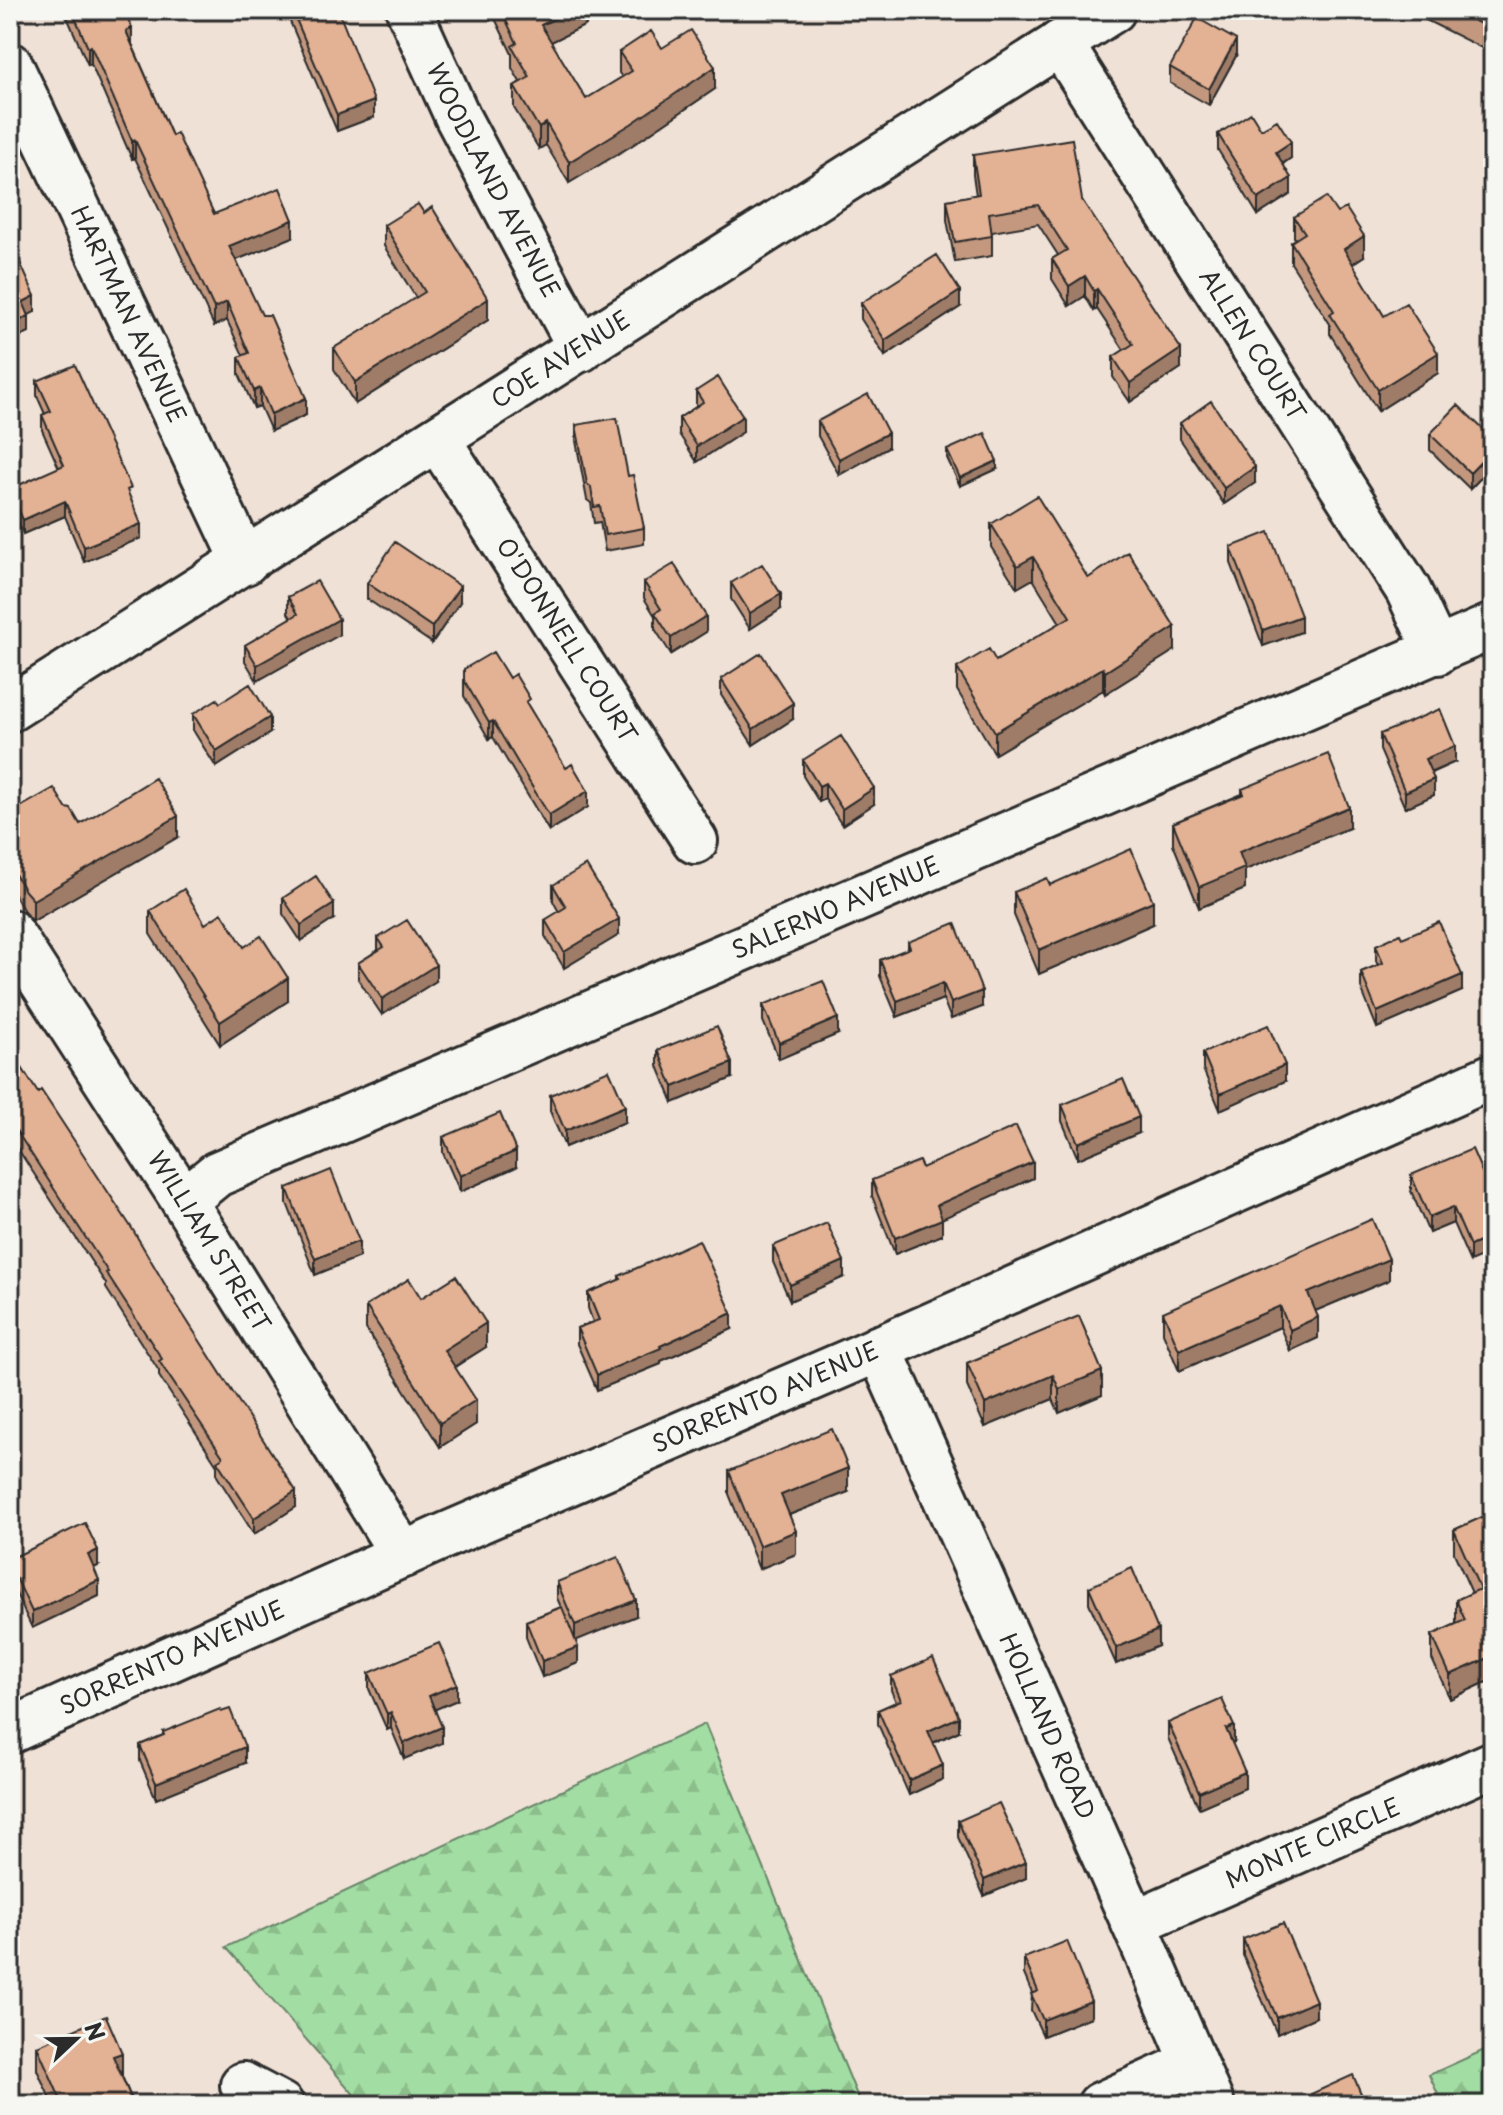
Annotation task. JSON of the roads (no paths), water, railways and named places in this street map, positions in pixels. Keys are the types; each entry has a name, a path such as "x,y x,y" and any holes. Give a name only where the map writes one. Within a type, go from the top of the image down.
{"street":[{"name":"WOODLAND AVENUE","path":"409,10 458,118 581,349"},
{"name":"COE AVENUE","path":"10,709 1113,10"},
{"name":"ALLEN COURT","path":"1060,43 1408,590 1437,652"},
{"name":"HARTMAN AVENUE","path":"10,65 245,562"},
{"name":"O'DONNELL COURT","path":"438,440 695,841"},
{"name":"SALERNO AVENUE","path":"184,1201 217,1174 1493,626"},
{"name":"WILLIAM STREET","path":"10,932 184,1201 403,1555"},
{"name":"SORRENTO AVENUE","path":"24,1725 1493,1076"},
{"name":"HOLLAND ROAD","path":"879,1348 1212,2105"},
{"name":"MONTE CIRCLE","path":"1134,1923 1493,1764"},
{"path":"1100,2105 1193,2063"},
{"path":"243,2085 281,2105"}]}
